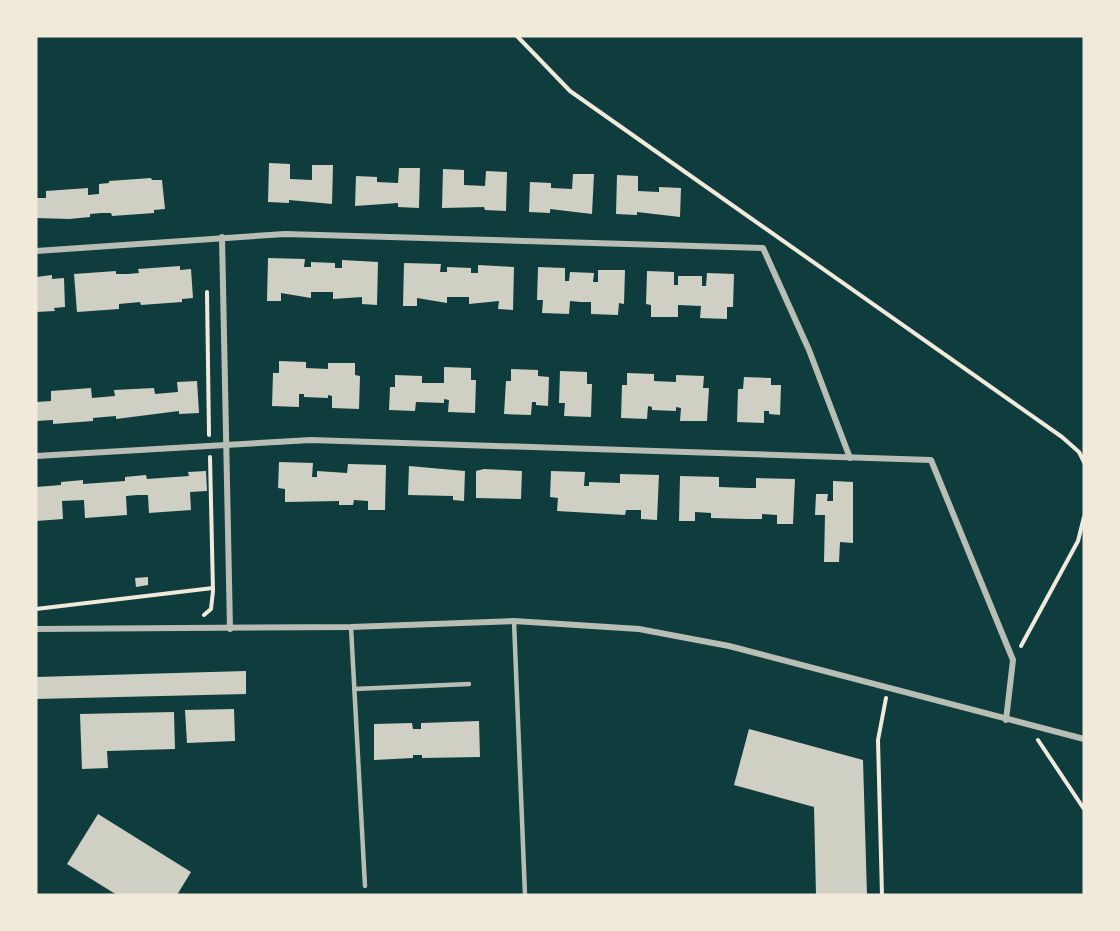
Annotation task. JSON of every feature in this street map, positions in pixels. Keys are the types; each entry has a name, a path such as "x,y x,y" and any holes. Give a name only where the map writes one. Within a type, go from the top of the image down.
{"street":[{"path":"36,252 285,234 763,248 809,350 850,458"},
{"path":"222,237 230,629"},
{"path":"36,456 311,440 931,460 1013,660 1006,720"},
{"path":"36,630 351,627 514,621 639,629 729,646 1084,739"}],"lane":[{"path":"514,621 525,895"},
{"path":"351,627 365,886"},
{"path":"354,689 469,684"}],"path":[{"path":"517,36 570,91 1062,437 1079,452 1084,462"},
{"path":"1013,660 1078,540 1084,518"},
{"path":"36,609 213,588"},
{"path":"882,895 878,740 889,689"},
{"path":"1027,724 1084,809"}],"building":[{"path":"269,163 290,164 290,179 312,180 312,165 333,165 332,204 289,200 289,203 268,202"},
{"path":"399,168 420,168 419,208 398,207 398,203 355,206 356,176 377,177 377,182 398,183"},
{"path":"443,169 464,170 464,185 485,186 486,171 507,172 506,211 485,210 484,207 442,208"},
{"path":"573,174 594,174 592,214 550,209 550,213 529,212 530,182 551,183 551,188 572,189"},
{"path":"617,175 638,176 638,191 659,192 659,187 681,188 680,217 637,212 637,215 616,214"},
{"path":"151,178 162,180 165,209 154,210 154,213 112,216 111,213 101,213 90,214 90,217 69,219 36,218 36,198 46,198 46,191 88,188 88,195 99,194 99,184 109,183 109,181"},
{"path":"268,258 305,259 304,267 311,267 311,262 335,263 335,268 342,268 342,260 378,262 377,305 362,304 362,297 333,299 333,292 311,292 311,298 281,293 281,301 267,301"},
{"path":"404,263 441,264 440,272 447,272 447,267 471,268 471,273 478,273 478,265 514,267 513,310 498,309 499,301 469,304 469,297 447,297 447,303 417,298 417,306 403,306"},
{"path":"180,266 180,270 191,269 193,298 182,299 182,302 119,304 119,309 77,312 74,274 116,271 116,274 128,274 139,273 138,269"},
{"path":"538,267 565,268 565,281 569,281 570,272 594,273 593,282 598,282 598,270 625,270 624,304 619,303 618,315 591,314 591,302 570,301 569,314 542,313 543,300 537,300"},
{"path":"647,271 674,272 674,285 678,285 678,276 702,276 702,286 706,286 707,273 734,274 733,307 727,307 727,319 700,318 701,306 678,305 678,317 651,317 651,305 646,304"},
{"path":"52,275 52,279 64,278 65,307 54,308 55,311 36,312 36,277"},
{"path":"279,361 306,362 306,368 328,369 328,363 355,363 355,375 360,376 359,409 332,408 332,396 328,395 328,398 304,397 304,394 299,394 299,407 272,406 273,373 279,373"},
{"path":"444,367 471,368 471,380 476,380 475,413 448,412 449,400 444,399 444,403 416,402 415,411 389,410 390,387 395,387 395,375 422,376 422,383 444,383"},
{"path":"511,369 538,370 538,376 549,377 548,406 536,405 536,402 532,402 531,415 504,414 506,381 511,381"},
{"path":"560,371 587,372 587,384 592,384 591,417 564,416 565,403 559,403"},
{"path":"627,373 654,374 654,381 676,382 676,375 704,376 703,388 709,388 707,421 680,421 681,408 676,407 676,411 652,410 652,407 648,406 647,419 621,418 622,385 627,385"},
{"path":"744,377 771,378 771,385 781,385 780,415 764,411 764,423 737,422 738,389 743,389"},
{"path":"197,381 199,413 179,414 179,411 116,419 116,416 93,418 93,421 53,424 53,420 36,421 36,402 51,401 51,391 91,388 92,398 115,396 114,390 154,388 155,394 178,392 177,382"},
{"path":"279,462 313,463 312,477 317,477 317,471 347,473 348,464 386,465 385,510 368,510 368,501 354,500 353,505 339,505 339,501 285,502 285,489 278,488"},
{"path":"409,466 465,471 464,501 453,500 453,496 408,495"},
{"path":"484,469 522,471 521,499 476,498 476,471"},
{"path":"206,471 207,491 190,492 191,510 149,513 148,495 137,495 126,496 127,515 85,518 84,500 62,501 63,519 36,521 36,487 83,480 83,484 125,481 125,477 146,475 147,479 189,476 188,472"},
{"path":"551,471 585,472 584,486 589,486 589,482 620,483 620,474 659,475 657,520 641,519 641,510 626,510 625,515 557,511 558,498 550,497"},
{"path":"680,476 719,477 719,487 748,488 756,488 756,478 795,479 793,524 777,524 777,515 762,514 762,519 711,518 711,513 695,512 695,521 679,521"},
{"path":"833,481 853,482 853,543 840,542 839,562 824,562 825,515 815,515 816,494 828,494 827,501 833,501"},
{"path":"148,577 148,585 136,587 135,578"},
{"path":"246,671 246,694 36,699 36,677"},
{"path":"234,709 235,741 187,743 185,710"},
{"path":"174,712 175,749 107,751 108,768 82,769 80,714"},
{"path":"479,721 480,757 422,758 422,755 413,755 413,758 374,760 374,724 412,723 413,729 421,729 421,723"},
{"path":"749,729 863,760 867,895 816,895 814,807 734,785"},
{"path":"98,814 191,872 177,895 117,895 67,864"}]}
